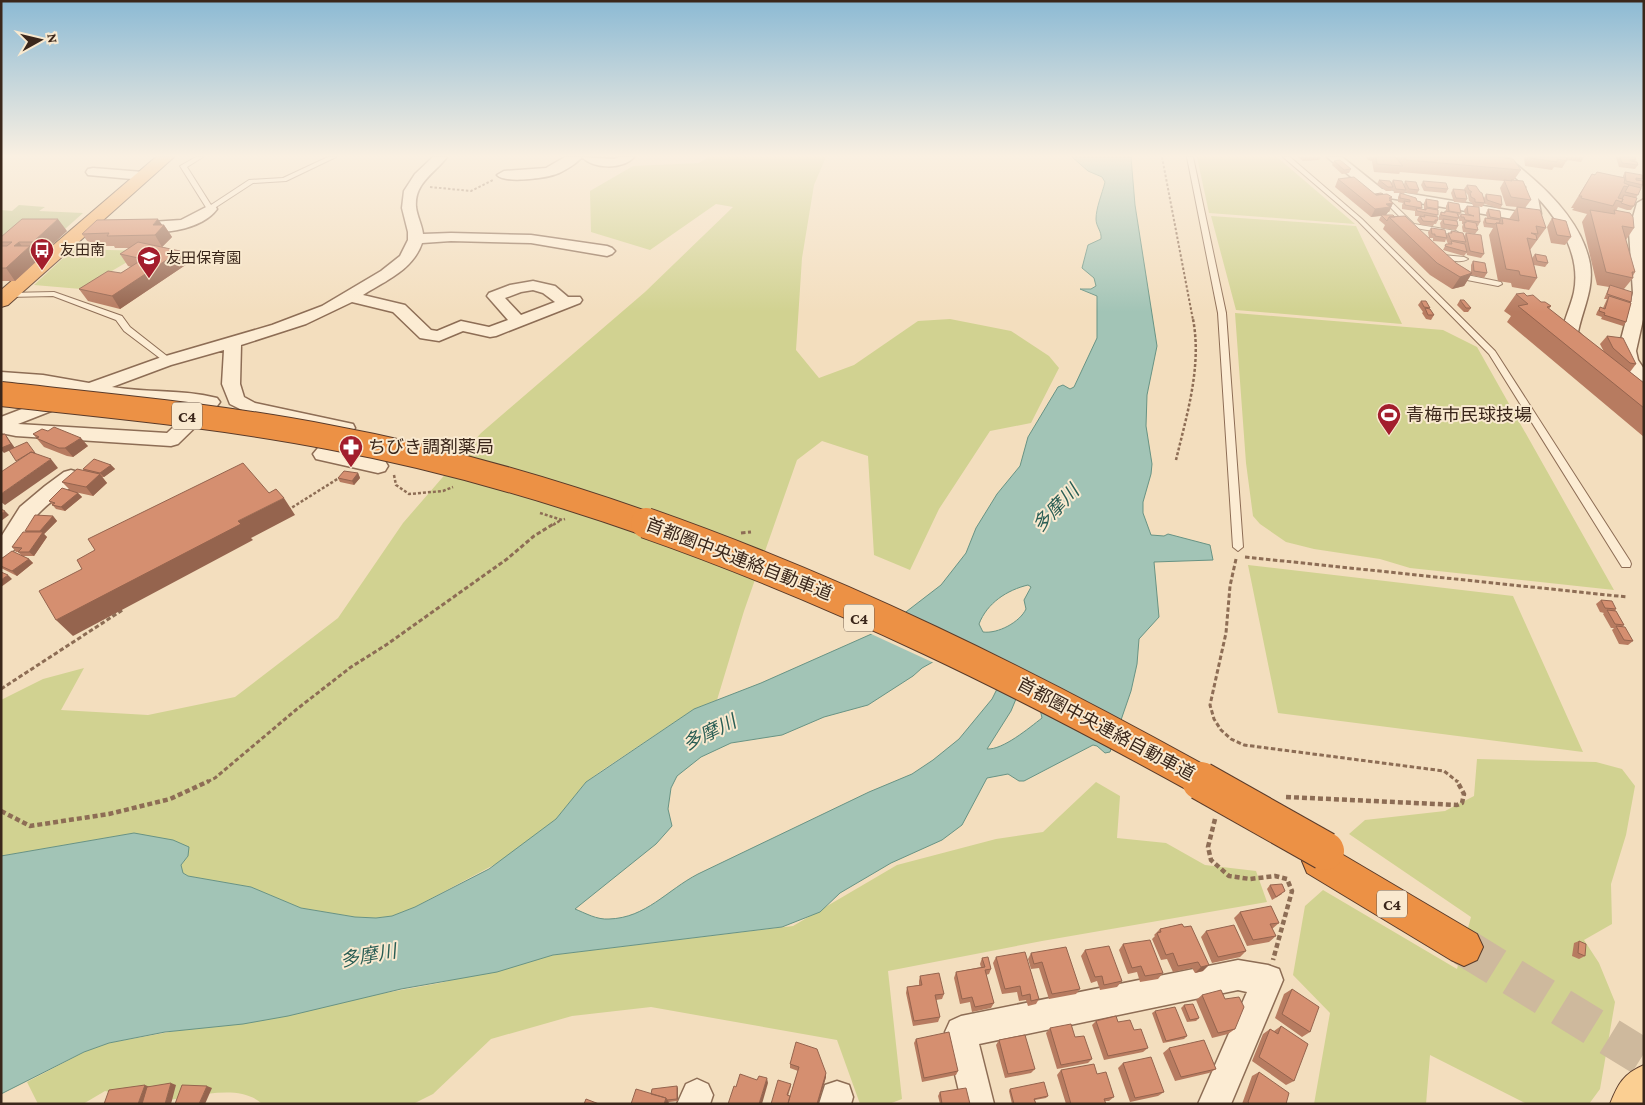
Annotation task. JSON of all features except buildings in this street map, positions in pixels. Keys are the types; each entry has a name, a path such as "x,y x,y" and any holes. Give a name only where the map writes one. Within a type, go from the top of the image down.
{"highway":[{"path":"4,297 106,209"},
{"name":"首都圏中央連絡自動車道","path":"1,394 248,424 371,446 517,482 641,522 783,574 986,666 1183,769 1465,941"},
{"name":"首都圏中央連絡自動車道","path":"1,412 144,418 241,430 307,441 456,474 512,489 636,530 777,582 955,663 1071,721 1323,856"}],"main road":[{"path":"1631,1104 1644,1086"}],"street":[{"path":"124,227 186,225 204,215 210,209"},
{"path":"1,425 168,360 313,315 349,297 396,267 409,254 416,239 415,226 410,209"},
{"path":"1475,209 1528,216 1534,214 1533,209"},
{"path":"1556,209 1566,222 1577,246 1583,274 1583,288 1570,333 1577,342 1598,360"},
{"path":"1642,210 1636,231 1642,276 1640,293 1626,351 1629,360 1644,382"},
{"path":"81,231 106,229"},
{"path":"416,239 451,237 531,239 607,251"},
{"path":"349,297 399,308 426,334 439,336 461,326 490,332 518,322 570,301 554,290 524,284 495,296 518,322"},
{"path":"233,341 231,384 236,400 250,408 346,428 323,454 378,466"},
{"path":"1,378 43,381 88,390 172,396 211,402 171,440 16,430 1,425"},
{"path":"1626,384 1644,399"},
{"path":"1,550 11,542 24,518 34,506 71,477"},
{"path":"978,1104 961,1032 1238,975 1268,980 1214,1104"}],"lane":[{"path":"1201,209 1222,313 1238,547"},
{"path":"1347,209 1492,353 1626,564"},
{"path":"1395,209 1418,233"},
{"path":"1412,226 1456,233"},
{"path":"1464,259 1444,254 1465,276 1498,284"},
{"path":"4,297 54,294 119,318 127,329 168,360"}],"path":[{"path":"1172,209 1195,330 1197,356 1195,381 1176,460"},
{"path":"284,512 336,479 366,468 378,466"},
{"path":"1,811 30,826 99,815 170,799 215,778 297,709 351,667 386,645 507,559 534,536 562,520"},
{"path":"1281,797 1457,805 1462,804 1465,799 1457,780 1452,774 1444,771 1244,745 1226,737 1221,732 1211,713 1210,705 1226,633 1230,586 1236,556 1627,597"},
{"path":"1,690 129,606"},
{"path":"1218,810 1208,847 1211,860 1229,876 1250,879 1275,876 1287,879 1292,891 1268,980"}],"green space":[{"path":"15,209 43,209 39,211 83,213 65,229 1,239 1,210 12,211"},
{"path":"590,209 709,209 650,250 591,232"},
{"path":"731,209 810,209 802,258 796,350 819,378 854,365 918,321 950,319 1011,331 1049,356 1059,368 1031,423 990,431 939,509 910,570 874,555 868,456 822,441 797,460 744,611 717,700 694,709 586,782 556,819 503,860 415,907 392,916 376,918 355,917 301,908 251,887 188,876 183,873 181,865 188,856 134,833 1,856 1,700 43,679 84,668 61,710 148,715 235,697 338,618 403,523 481,433 645,292"},
{"path":"1208,209 1337,209 1355,224 1209,213"},
{"path":"1211,216 1356,226 1402,324 1236,310"},
{"path":"73,249 146,251 81,289 34,285"},
{"path":"1235,313 1443,330 1477,347 1614,590 1410,568 1380,559 1314,549 1286,542 1260,524 1253,516 1246,463"},
{"path":"1248,565 1513,596 1583,752 1278,713"},
{"path":"1477,759 1596,762 1622,769 1635,786 1626,835 1611,884 1612,924 1584,940 1599,963 1615,1002 1600,1089 1589,1104 1527,1104 1430,1055 1426,1104 1314,1104 1330,1013 1293,975 1305,906 1323,890 1457,969 1471,917 1349,834 1365,820 1445,811 1474,796"},
{"path":"1096,782 1120,796 1117,838 1166,843 1205,865 1256,871 1267,902 1042,941 888,971 902,1099 889,1104 860,1104 837,1040 651,1007 572,1016 491,1039 433,1094 413,1104 262,1104 251,1097 239,1093 210,1094 149,1101 105,1091 83,1104 38,1104 27,1082 84,1052 109,1043 440,983 553,955 793,926 897,865 996,839 1043,832"}],"water":[{"name":"多摩川","path":"1097,209 1136,209 1157,346 1147,395 1146,426 1152,464 1143,502 1143,513 1151,535 1164,536 1168,534 1210,545 1213,560 1154,562 1159,617 1139,639 1137,664 1131,691 1110,752 1105,753 1093,745 1024,781 1019,781 1008,774 987,778 962,825 942,840 891,863 840,893 820,912 782,927 553,955 497,972 401,989 288,1016 243,1024 165,1032 109,1043 84,1052 1,1094 1,856 134,833 173,840 189,847 188,856 181,865 183,873 188,876 251,887 301,908 355,917 376,918 392,916 415,907 489,869 556,819 586,782 694,709 761,683 885,628 941,585 966,553 976,528 997,494 1020,466 1028,437 1058,387 1063,385 1070,389 1074,387 1097,338 1097,296 1080,289 1091,289 1096,286 1094,278 1082,268 1088,245 1101,239 1096,215","holes":["1028,585 1031,587 1024,600 1026,609 1014,623 1002,629 983,632 979,624 992,604 1013,590","965,644 975,646 989,653 997,689 992,699 959,739 933,760 912,774 869,792 698,874 645,909 634,914 605,919 591,916 575,909 656,844 672,826 668,809 671,788 677,776 701,757 731,743 782,735 824,717 868,705 913,676 922,668","1016,699 1040,709 1042,718 1001,746 987,749 1011,711"]}],"pier":[{"path":"884,626 940,660 934,663 869,633"}],"tunnel":[{"path":"1464,947 1644,1058"}],"place":[{"name":"友田南","path":"42,271"},
{"name":"友田保育園","path":"149,279"},
{"name":"青梅市民球技場","path":"1389,436"},
{"name":"ちびき調剤薬局","path":"351,468"}]}
